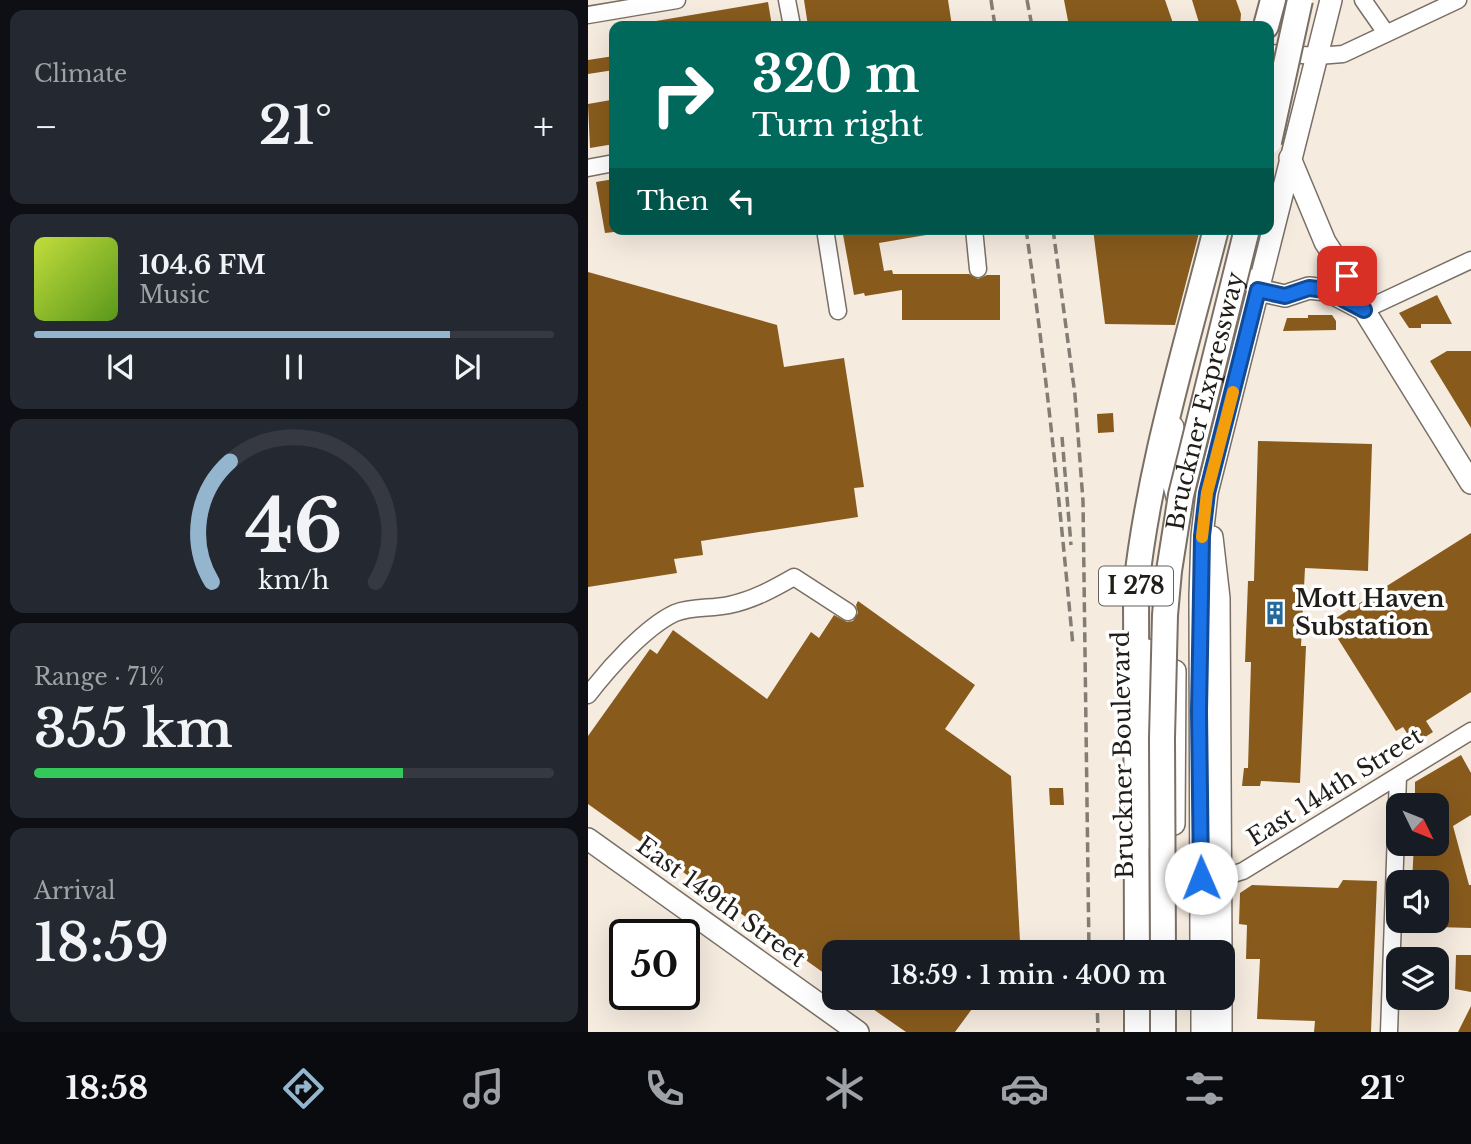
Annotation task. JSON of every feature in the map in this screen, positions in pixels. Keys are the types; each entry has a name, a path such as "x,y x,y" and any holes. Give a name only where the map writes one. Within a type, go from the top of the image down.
{"highway":[{"path":"1264,0 1264,21"},
{"path":"1266,21 1273,0"},
{"path":"1274,119 1300,0"},
{"name":"Bruckner Expressway","path":"1137,940 1136,587 1140,548 1153,479 1230,235"},
{"name":"Bruckner Expressway","path":"1163,940 1162,738 1165,615 1169,571 1230,235"},
{"path":"1137,1010 1137,1032"},
{"path":"1163,1010 1163,1032"}],"main road":[{"path":"1274,54 1290,0"},
{"path":"1274,224 1331,0"},
{"path":"1290,158 1319,231 1364,310 1471,483"},
{"name":"Bruckner Boulevard","path":"1152,940 1148,551 1155,501 1173,421 1230,235"},
{"name":"Bruckner Boulevard","path":"1173,940 1177,497 1183,445 1230,235"},
{"path":"1232,235 1258,290"},
{"path":"1201,940 1202,536 1207,493 1271,235"},
{"path":"1258,290 1285,296 1309,288 1326,290 1364,310"},
{"path":"1173,421 1170,470 1177,497"},
{"path":"1207,493 1219,598 1221,940"},
{"path":"1150,828 1175,736"},
{"name":"East 149th Street","path":"588,839 858,1032"},
{"path":"1152,1010 1153,1032"},
{"path":"1174,1010 1174,1032"},
{"path":"1202,1010 1202,1032"},
{"path":"1221,1010 1221,1032"}],"street":[{"path":"588,15 677,0"},
{"path":"788,0 791,21"},
{"path":"1363,0 1386,33"},
{"path":"1274,54 1343,54 1458,0"},
{"path":"588,168 609,164"},
{"path":"826,235 838,311"},
{"path":"975,235 978,269"},
{"path":"1364,310 1471,260"},
{"path":"588,695 639,640 674,614 689,609 727,606 757,597 794,577 848,612"},
{"name":"East 144th Street","path":"1221,878 1243,871 1470,734"},
{"path":"1389,1032 1398,776"}],"building":[{"path":"804,0 948,0 951,21 807,21"},
{"path":"1064,0 1165,0 1172,21 1068,21"},
{"path":"1192,0 1236,0 1241,14 1240,21 1198,21"},
{"path":"768,2 771,21 656,21"},
{"path":"609,57 609,71 588,74 588,60"},
{"path":"609,100 609,145 590,148 588,104"},
{"path":"609,180 609,233 605,233 596,182"},
{"path":"843,235 926,235 879,243 884,271 892,270 893,274 969,274 978,279 987,275 1000,275 1000,320 902,320 902,290 865,296 864,293 854,295"},
{"path":"1094,235 1198,235 1175,325 1105,324"},
{"path":"588,272 777,325 784,367 844,358 864,487 854,488 858,517 701,541 703,555 674,559 677,573 588,587"},
{"path":"1437,295 1452,324 1421,324 1421,328 1409,328 1399,313"},
{"path":"1308,315 1332,315 1336,321 1336,330 1283,331 1287,318 1308,318"},
{"path":"1447,351 1471,351 1471,428 1430,361"},
{"path":"1113,413 1114,432 1098,433 1097,414"},
{"name":"Mott Haven Substation","path":"1258,441 1372,444 1368,571 1305,568 1301,646 1306,646 1300,783 1261,781 1260,786 1242,786 1244,768 1248,768 1251,662 1245,662 1248,581 1254,581"},
{"path":"1471,533 1471,692 1426,721 1433,732 1414,744 1403,727 1396,731 1328,623"},
{"path":"858,601 975,685 945,729 1011,776 1020,940 822,940 822,972 588,804 588,736 650,649 657,654 673,630 767,699 811,632 819,638 834,615 847,622 853,621 858,613"},
{"path":"1461,755 1471,773 1471,815 1453,826 1471,885 1471,928 1449,927 1449,870 1413,870 1413,856 1449,856 1449,793 1415,793 1415,782"},
{"path":"1049,788 1063,788 1064,805 1050,805"},
{"path":"1343,880 1377,881 1371,1032 1314,1032 1315,1021 1257,1019 1260,959 1246,959 1247,925 1239,924 1240,893 1252,885 1338,888"},
{"path":"1456,955 1471,955 1471,992 1455,989"},
{"path":"1471,1006 1471,1032 1458,1032"},
{"path":"874,1010 971,1010 955,1032 906,1032"}],"railway":[{"path":"991,0 994,21"},
{"path":"1027,0 1031,21"},
{"path":"1027,235 1052,438 1073,646"},
{"path":"1054,235 1075,395 1083,501 1089,940"},
{"path":"1062,437 1071,545"},
{"path":"1097,1010 1098,1032"}],"slow traffic":[{"path":"1202,537 1207,493 1233,392"}],"place":[{"name":"Mott Haven Substation","path":"1275,613"}],"route":[{"path":"1201,878 1200,596 1207,493 1258,290 1285,296 1309,288 1326,290 1364,310 1347,276"}]}
